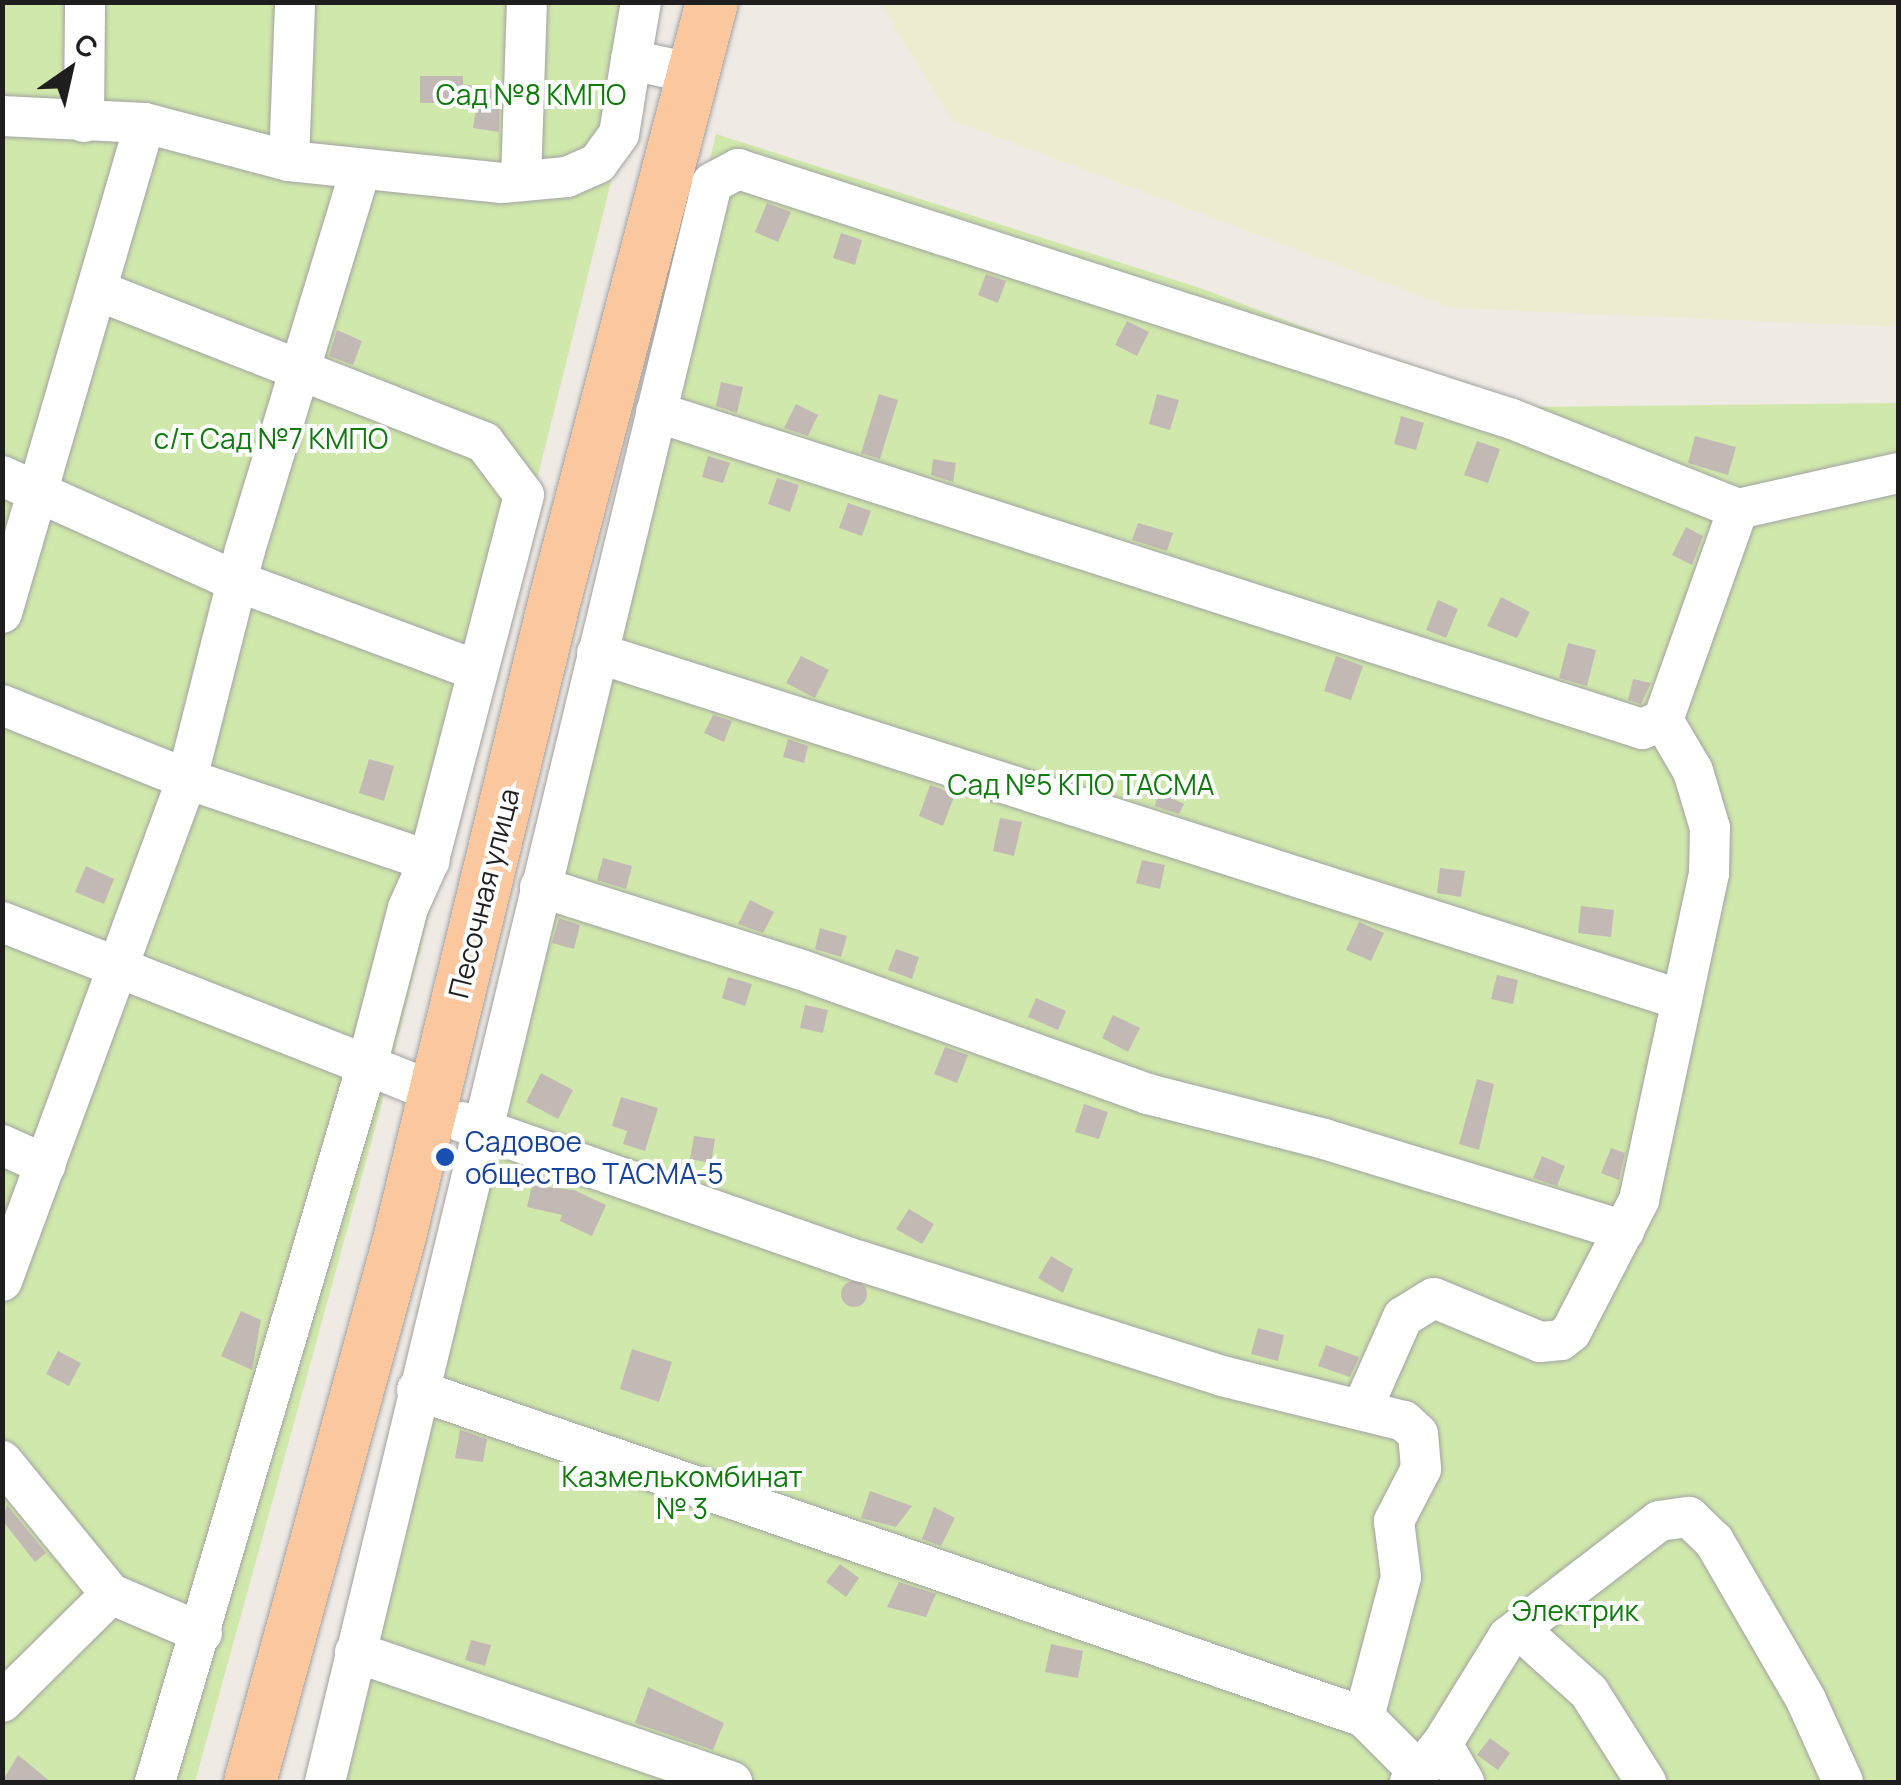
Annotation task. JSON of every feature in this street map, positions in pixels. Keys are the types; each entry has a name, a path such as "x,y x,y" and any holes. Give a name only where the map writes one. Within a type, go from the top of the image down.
{"main road":[{"name":"Песочная улица","path":"250,1782 431,1103 554,603 712,2"}],"street":[{"path":"84,122 85,2"},
{"path":"289,161 295,2"},
{"path":"522,181 528,2"},
{"path":"2,116 145,123 289,161 361,169 522,181 567,178 598,163 618,134 642,2"},
{"path":"631,60 695,74"},
{"path":"2,614 21,482 100,292 145,123"},
{"path":"2,1281 121,973 187,779 236,581 361,169"},
{"path":"325,1782 474,1150 486,1128 540,887 712,183 738,169 1512,419 1738,509 1898,473"},
{"path":"100,292 484,442 524,495 474,670 428,861 408,908 202,1633 154,1782"},
{"path":"656,412 1642,729 1663,720 1738,509"},
{"path":"21,482 236,581 474,670"},
{"path":"597,653 1682,1000"},
{"path":"2,705 187,779 428,861"},
{"path":"1362,1409 1404,1317 1416,1304 1434,1298 1454,1302 1540,1342 1561,1340 1638,1200 1709,874 1710,828 1693,772 1663,720"},
{"path":"540,887 799,969 1148,1094 1324,1139 1624,1231"},
{"path":"2,922 121,973 366,1066 431,1103 486,1128 860,1261 1222,1376 1404,1421 1418,1434 1423,1454 1394,1521 1401,1577 1364,1717"},
{"path":"2,1145 46,1165"},
{"path":"417,1390 1364,1717 1423,1766 1464,1782"},
{"path":"2,1461 111,1594 202,1633"},
{"path":"1423,1766 1519,1629 1660,1521 1689,1518 1714,1541 1806,1700 1844,1782"},
{"path":"2,1702 111,1594"},
{"path":"1519,1629 1589,1692 1646,1782"},
{"path":"355,1652 732,1782"}],"green space":[{"name":"с/т Сад №7 КМПО","path":"3,3 644,3 609,190 378,1118 195,1782 3,1782"},
{"path":"880,3 1898,3 1898,327 1452,308 952,120"},
{"name":"Сад №5 КПО ТАСМА","path":"716,134 1200,288 1514,407 1898,403 1898,1782 313,1782"}],"building":[{"path":"420,76 463,76 463,84 500,90 499,132 473,128 477,103 420,103"},
{"path":"767,203 791,212 778,242 755,232"},
{"path":"841,233 862,240 855,265 833,258"},
{"path":"986,274 1006,281 998,303 978,295"},
{"path":"1127,321 1149,332 1137,356 1115,345"},
{"path":"337,330 362,341 353,365 329,356"},
{"path":"721,382 743,387 737,413 716,406"},
{"path":"879,394 898,400 880,459 861,453"},
{"path":"1157,394 1179,400 1170,430 1149,424"},
{"path":"796,404 818,415 808,436 784,428"},
{"path":"1401,416 1424,423 1416,450 1394,444"},
{"path":"1695,436 1736,447 1728,475 1688,463"},
{"path":"1477,441 1500,449 1488,483 1464,475"},
{"path":"708,456 730,463 723,483 702,477"},
{"path":"933,459 956,463 953,482 931,475"},
{"path":"777,478 799,485 790,512 768,504"},
{"path":"848,503 871,511 862,536 839,528"},
{"path":"1138,523 1173,533 1167,551 1132,540"},
{"path":"1686,527 1703,536 1692,565 1672,555"},
{"path":"1501,597 1530,612 1517,638 1487,626"},
{"path":"1438,600 1458,609 1446,638 1426,630"},
{"path":"1568,643 1596,650 1587,686 1559,678"},
{"path":"801,656 829,670 815,698 786,683"},
{"path":"1336,656 1363,666 1351,700 1324,691"},
{"path":"1633,679 1651,683 1641,704 1628,700"},
{"path":"713,715 732,721 724,742 704,733"},
{"path":"788,739 808,746 804,763 783,757"},
{"path":"369,759 394,766 384,801 359,793"},
{"path":"930,785 955,794 943,826 919,816"},
{"path":"1158,792 1184,804 1179,814 1155,806"},
{"path":"1000,818 1022,822 1014,856 993,851"},
{"path":"603,858 632,866 626,889 597,880"},
{"path":"1142,860 1165,865 1160,889 1136,883"},
{"path":"86,866 114,879 104,904 75,892"},
{"path":"1440,868 1465,871 1461,897 1437,893"},
{"path":"750,900 774,912 763,933 738,924"},
{"path":"1581,906 1614,910 1611,937 1578,933"},
{"path":"559,918 580,925 574,949 552,943"},
{"path":"1359,922 1384,933 1371,961 1346,950"},
{"path":"820,928 847,936 841,957 815,949"},
{"path":"896,949 919,957 912,979 888,970"},
{"path":"1497,975 1518,980 1513,1004 1491,999"},
{"path":"728,977 752,984 745,1006 722,998"},
{"path":"1036,998 1066,1011 1058,1030 1028,1017"},
{"path":"805,1005 828,1010 823,1033 800,1028"},
{"path":"1113,1015 1140,1028 1128,1052 1102,1038"},
{"path":"945,1047 968,1055 957,1083 934,1074"},
{"path":"541,1073 573,1090 558,1119 526,1102"},
{"path":"1477,1079 1494,1084 1479,1150 1459,1144"},
{"path":"621,1097 658,1108 645,1151 623,1144 627,1131 612,1126"},
{"path":"1084,1104 1108,1112 1099,1139 1075,1132"},
{"path":"694,1136 715,1139 711,1163 690,1159"},
{"path":"1611,1148 1625,1153 1619,1180 1601,1173"},
{"path":"1542,1156 1565,1166 1557,1186 1533,1178"},
{"path":"532,1185 574,1190 606,1205 592,1236 560,1221 562,1215 527,1207"},
{"path":"909,1209 934,1224 922,1244 896,1229"},
{"path":"1051,1256 1073,1269 1063,1293 1038,1278"},
{"path":"854,1281 864,1284 864,1304 854,1307 844,1304 841,1294 844,1284"},
{"path":"241,1311 261,1320 252,1370 221,1356"},
{"path":"1258,1328 1284,1335 1278,1361 1251,1354"},
{"path":"1326,1345 1359,1357 1350,1377 1318,1366"},
{"path":"632,1349 672,1362 659,1402 620,1389"},
{"path":"58,1351 81,1363 69,1386 46,1374"},
{"path":"460,1430 487,1439 483,1462 455,1458"},
{"path":"870,1491 912,1506 896,1527 861,1518"},
{"path":"7,1505 46,1553 35,1562 2,1520"},
{"path":"934,1507 955,1518 941,1546 922,1539"},
{"path":"840,1564 859,1578 846,1597 826,1582"},
{"path":"899,1582 936,1594 926,1617 887,1607"},
{"path":"471,1640 491,1645 485,1666 465,1660"},
{"path":"1051,1644 1083,1651 1078,1678 1045,1672"},
{"path":"648,1687 724,1723 713,1750 635,1723"},
{"path":"1490,1738 1510,1753 1498,1770 1477,1755"},
{"path":"18,1755 51,1782 2,1782"}],"place":[{"name":"Садовое общество ТАСМА-5","path":"445,1157"}],"park label":[{"name":"Сад №8 КМПО","path":"531,94"},
{"name":"Казмелькомбинат № 3","path":"682,1492"},
{"name":"Электрик","path":"1575,1610"}]}
